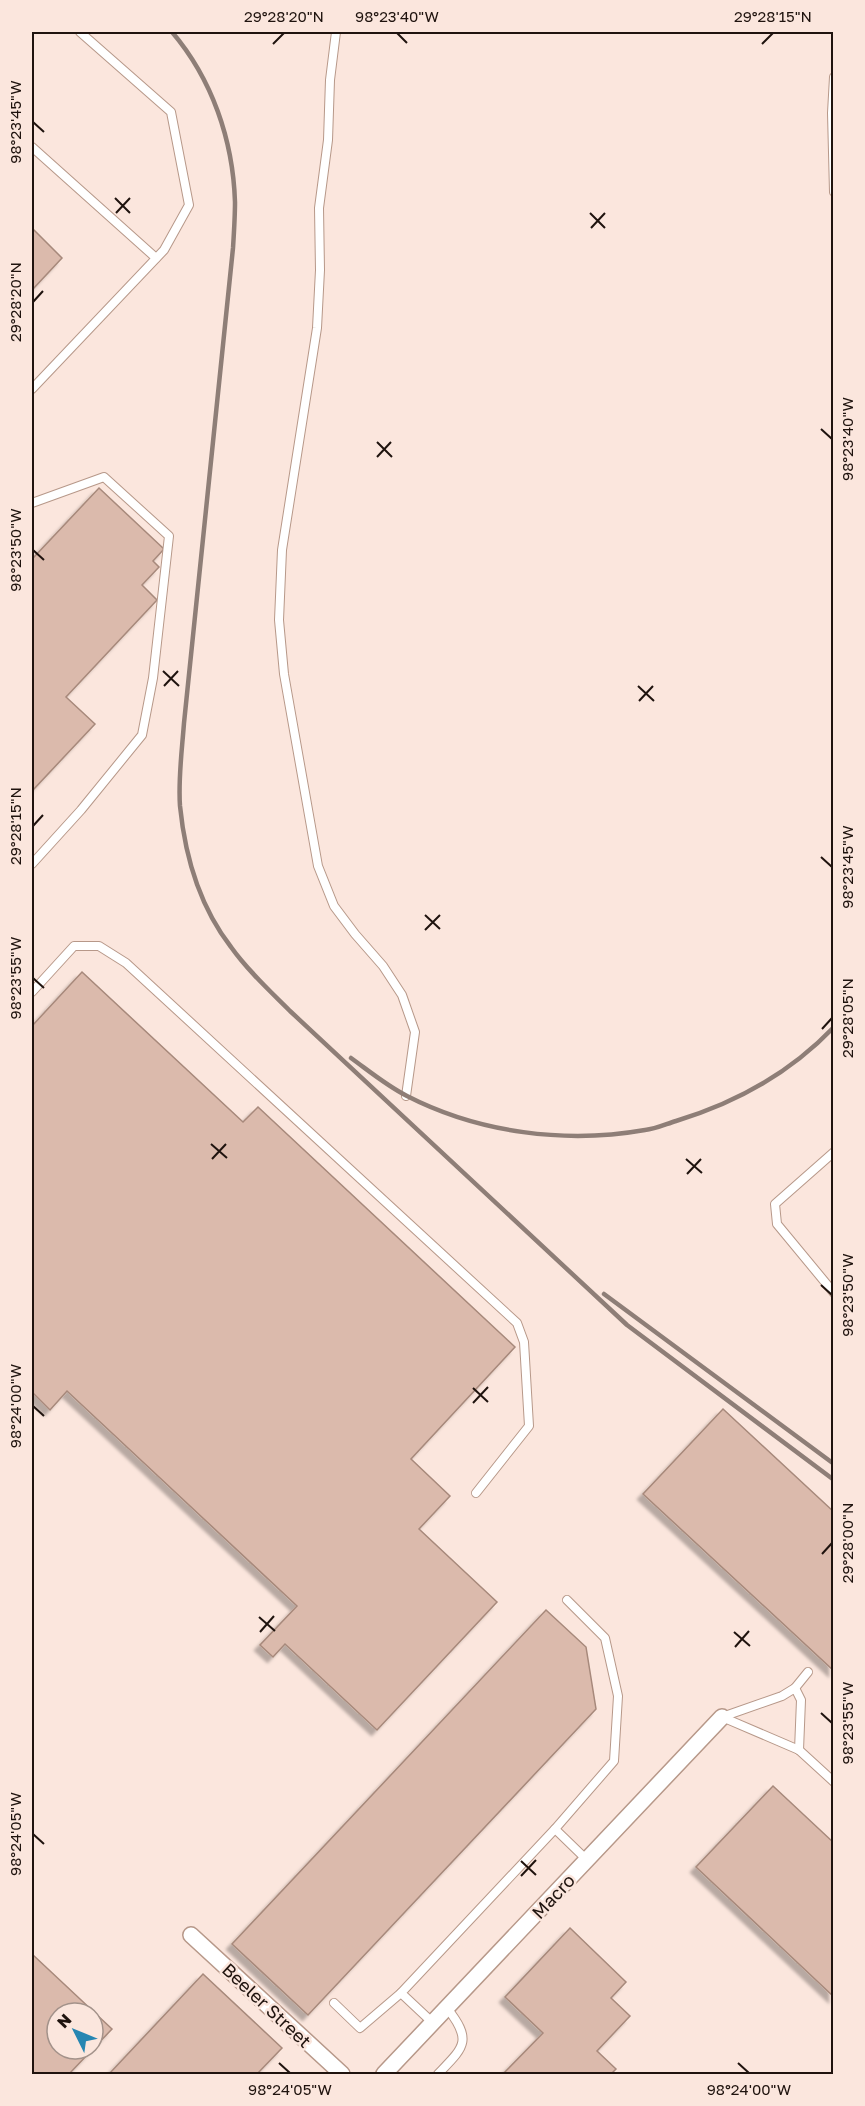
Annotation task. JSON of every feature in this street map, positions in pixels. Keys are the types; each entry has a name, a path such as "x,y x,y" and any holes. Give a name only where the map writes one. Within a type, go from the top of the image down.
{"street":[{"name":"Macro","path":"384,2074 722,1717"},
{"name":"Beeler Street","path":"191,1935 342,2074"}],"lane":[{"path":"32,389 164,250 189,205 171,112 80,32"},
{"path":"336,32 330,81 328,140 319,208 320,270 317,328 282,550 279,620 284,674 318,866 334,906 383,966 402,994 415,1032 406,1096"},
{"path":"834,78 832,113 834,192"},
{"path":"32,147 156,258"},
{"path":"32,502 104,477 169,536 153,678 142,735 81,810 32,864"},
{"path":"32,992 74,946 99,946 126,963 518,1323 524,1342 529,1426 476,1493"},
{"path":"834,1152 775,1204 777,1224 834,1293"},
{"path":"333,2003 360,2028 401,1993 555,1829 614,1761 618,1696 604,1638 567,1599"},
{"path":"722,1717 782,1696 795,1688 808,1672"},
{"path":"795,1688 801,1700 799,1750"},
{"path":"722,1717 799,1750 834,1782"},
{"path":"555,1829 587,1860"},
{"path":"401,1993 433,2023"},
{"path":"438,2074 459,2053 464,2035 460,2024 447,2008"}],"building":[{"path":"32,228 62,258 32,290"},
{"path":"99,488 164,549 153,561 159,567 142,585 157,600 66,697 95,724 32,791 32,554 34,557"},
{"path":"82,972 243,1122 258,1107 515,1347 411,1459 450,1496 419,1529 497,1602 377,1730 285,1644 273,1657 260,1645 297,1606 67,1391 50,1410 32,1392 32,1026"},
{"path":"723,1409 834,1512 834,1671 643,1494"},
{"path":"546,1610 586,1647 596,1709 308,2015 232,1944"},
{"path":"773,1786 834,1843 834,1997 696,1867"},
{"path":"570,1928 626,1982 611,1998 630,2016 597,2051 616,2069 611,2074 503,2074 543,2033 505,1997"},
{"path":"32,1954 82,2001 45,2001 45,2061 81,2061 69,2074 32,2074"},
{"path":"203,1974 282,2048 257,2074 109,2074"},
{"path":"105,2022 112,2029 105,2036"}],"railway":[{"path":"172,32 198,70 218,111 230,156 235,202 233,248 180,775 182,825 190,862 203,898 220,932 267,988 627,1325 834,1480"},
{"path":"351,1058 400,1092 435,1109 463,1119 523,1132 585,1136 657,1128 720,1105 761,1085 799,1059 834,1027"},
{"path":"604,1294 834,1464"}]}
